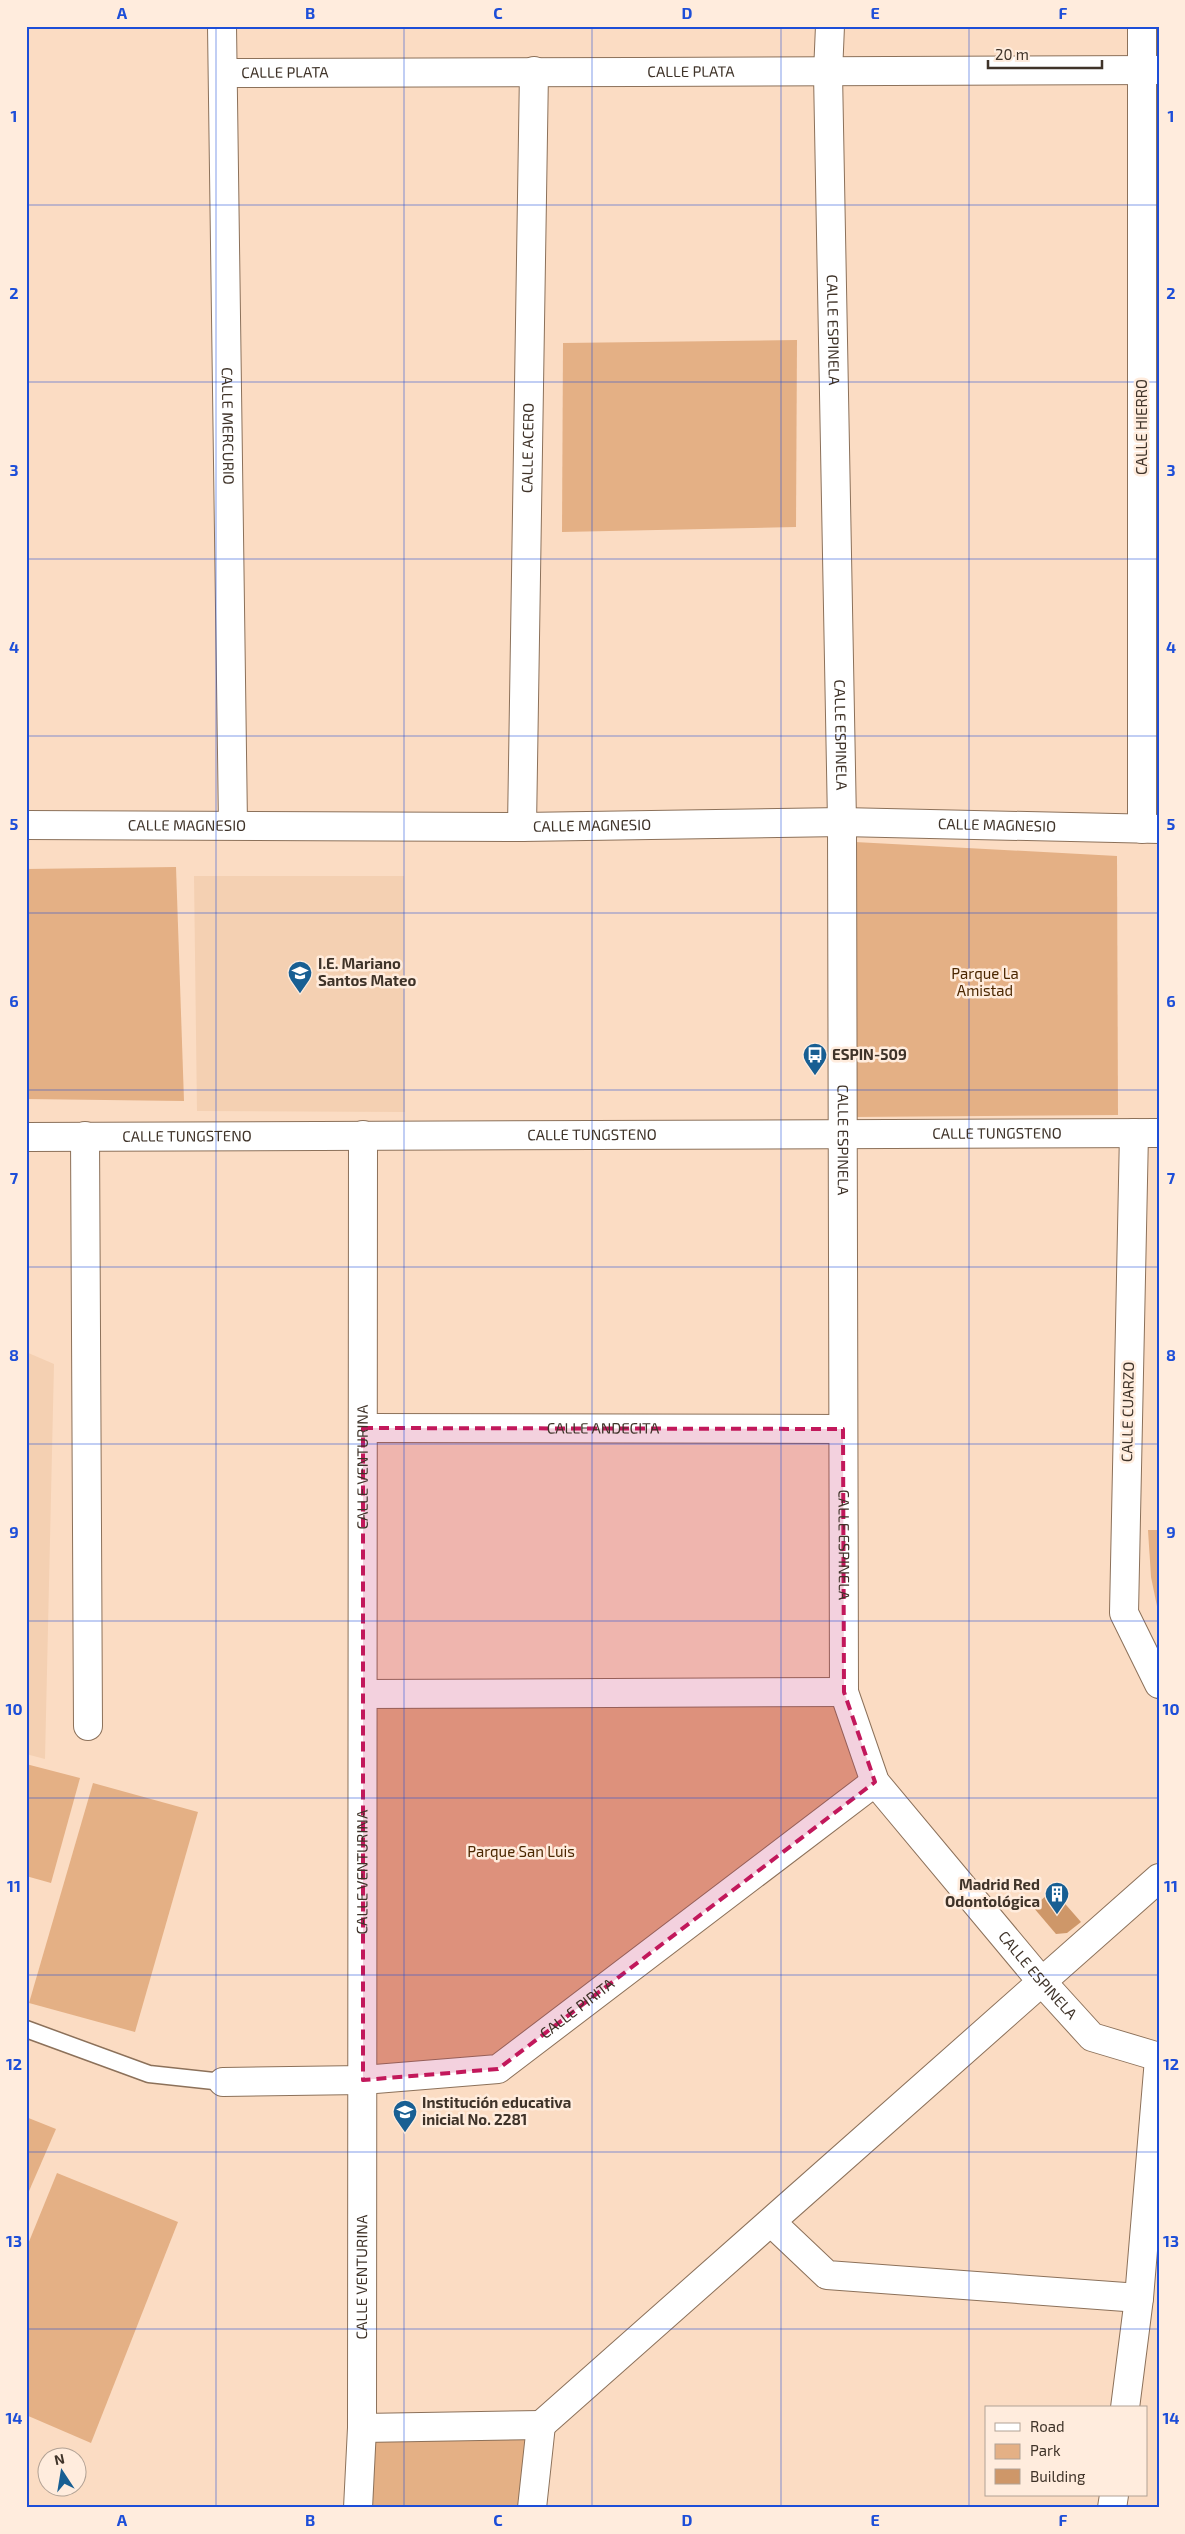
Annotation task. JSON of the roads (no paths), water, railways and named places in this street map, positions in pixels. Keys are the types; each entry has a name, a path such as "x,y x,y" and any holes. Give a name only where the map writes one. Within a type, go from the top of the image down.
{"street":[{"name":"CALLE MERCURIO","path":"222,26 233,825"},
{"name":"CALLE ESPINELA","path":"830,26 828,73 842,822 844,1692 875,1782 1042,1982 1092,2037 1159,2058"},
{"name":"CALLE HIERRO","path":"1142,26 1150,70 1150,829"},
{"name":"CALLE PLATA","path":"223,73 534,71 828,73 1150,70"},
{"name":"CALLE ACERO","path":"522,827 534,71"},
{"name":"CALLE MAGNESIO","path":"26,825 522,827 842,822 1150,829"},
{"name":"CALLE TUNGSTENO","path":"26,1136 1146,1133"},
{"name":"CALLE CUARZO","path":"1146,1133 1124,1613 1159,1684"},
{"name":"CALLE VENTURINA","path":"358,2508 362,2428 364,1135"},
{"path":"84,1136 88,1726"},
{"name":"CALLE ANDECITA","path":"363,1428 843,1429"},
{"path":"363,1694 844,1692"},
{"name":"CALLE PIRITA","path":"223,2082 363,2080 498,2069 875,1782"},
{"path":"362,2428 541,2425 1159,1878"},
{"path":"1125,2406 1139,2298 1159,2058"},
{"path":"771,2222 827,2275 1139,2298"},
{"path":"532,2508 541,2425"}],"lane":[{"path":"26,2029 149,2074 223,2082"}],"place":[{"name":"I.E. Mariano Santos Mateo","path":"300,994"},
{"name":"ESPIN-509","path":"815,1076"},
{"name":"Madrid Red Odontológica","path":"1057,1915"},
{"name":"Institución educativa inicial No. 2281","path":"405,2133"}],"park label":[{"name":"Parque La Amistad","path":"985,982"},
{"name":"Parque San Luis","path":"521,1852"}]}
